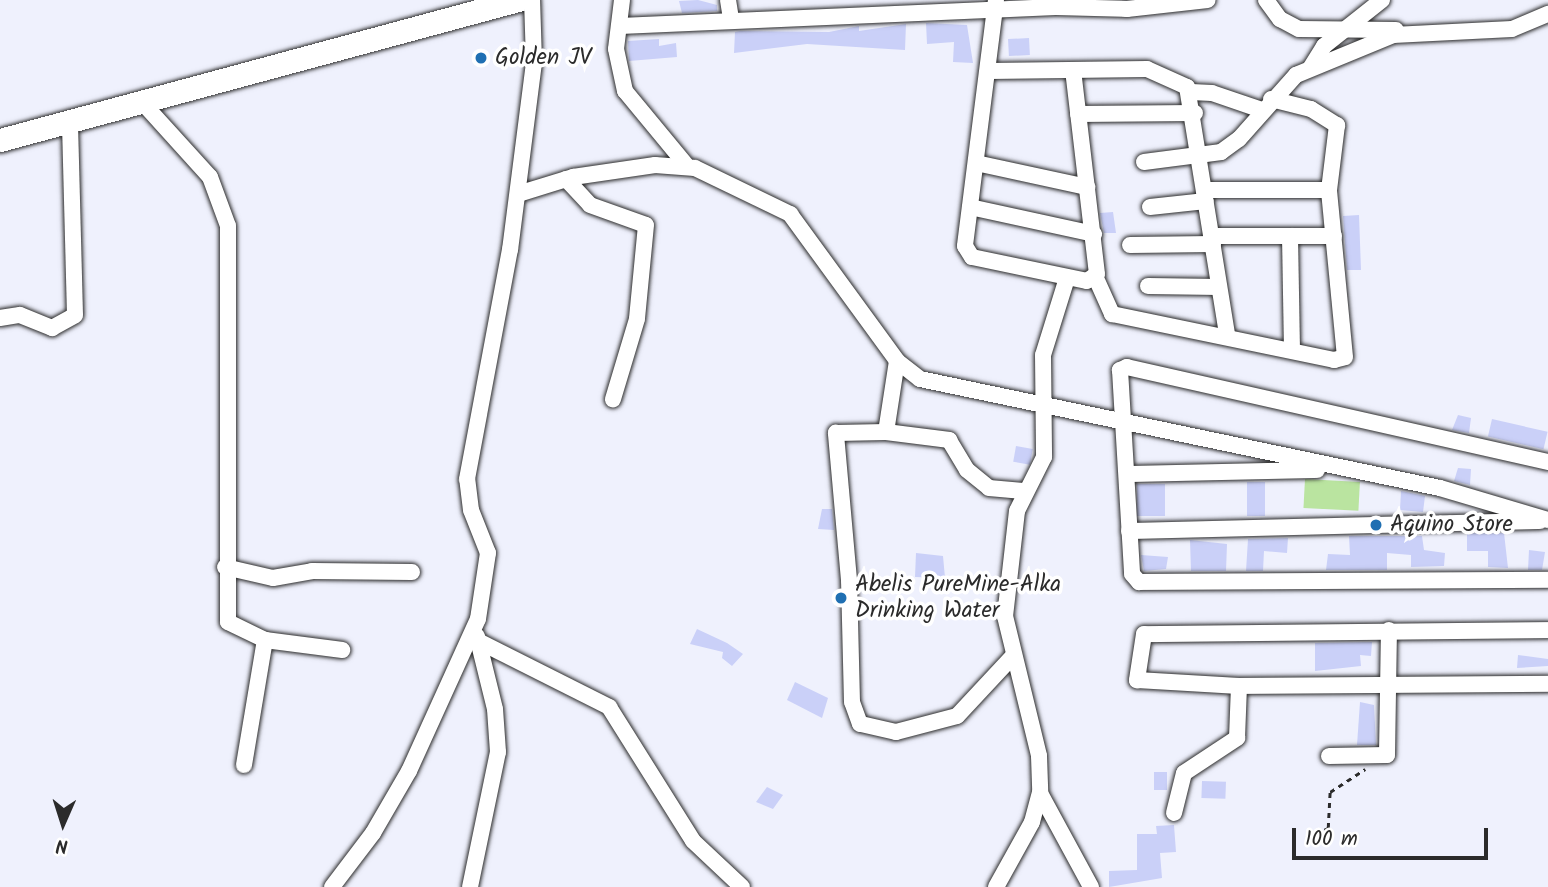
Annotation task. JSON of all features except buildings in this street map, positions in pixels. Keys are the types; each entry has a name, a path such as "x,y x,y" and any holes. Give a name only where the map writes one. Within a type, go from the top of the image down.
{"street":[{"path":"0,140 518,0"},
{"path":"332,887 373,833 409,771 477,634 488,553 471,510 467,479 502,305 534,62 532,0"},
{"path":"622,0 617,64 625,92 687,166"},
{"path":"728,0 731,20"},
{"path":"620,26 997,5 1056,4 1127,9 1208,0"},
{"path":"1266,0 1280,19 1299,29 1512,29 1548,14"},
{"path":"1144,162 1199,158 1240,139 1266,104 1311,67 1324,46 1352,28 1382,0"},
{"path":"997,5 970,207 968,254 1067,278 1096,276"},
{"path":"1311,67 1413,31"},
{"path":"989,71 1147,69 1170,75 1191,92 1311,109 1339,128 1329,190 1345,357 1334,360 1227,335 1112,314 1096,276 1094,234 1073,70"},
{"path":"1191,92 1227,335"},
{"path":"142,102 209,177 226,219 231,450 225,567 228,622 265,640 342,650"},
{"path":"1078,114 1195,113"},
{"path":"0,318 20,315 52,328 75,315 70,121"},
{"path":"976,163 1087,187"},
{"path":"517,194 566,179 655,165 687,166 790,214 897,361 927,381 1123,418 1339,470 1461,493 1548,521"},
{"path":"566,179 590,205 646,225 637,318 613,399"},
{"path":"1150,206 1205,195 1329,190"},
{"path":"970,207 1094,234"},
{"path":"1290,236 1292,350"},
{"path":"1130,245 1334,236"},
{"path":"996,887 1029,828 1040,793 1039,756 1013,656 1005,603 1011,540 1026,491 1044,457 1041,403 1044,355 1067,278"},
{"path":"1148,286 1219,287"},
{"path":"886,432 897,361"},
{"path":"1548,462 1125,366 1120,372 1132,574 1145,584 1548,580"},
{"path":"1013,656 957,716 896,732 865,728 858,719 851,694 849,580 835,439 844,430 948,440 967,470 989,488 1026,491"},
{"path":"1127,474 1339,470"},
{"path":"1129,531 1548,521"},
{"path":"225,567 273,578 312,571 412,572"},
{"path":"1548,630 1389,630 1140,638 1139,683 1238,686 1548,684"},
{"path":"1329,755 1373,758 1389,751 1389,630"},
{"path":"470,887 498,752 495,709 477,634"},
{"path":"477,634 609,707 693,841 742,887"},
{"path":"244,765 265,640"},
{"path":"1174,813 1184,773 1237,738 1238,686"},
{"path":"1040,793 1091,887"}],"path":[{"path":"1306,838 1328,828 1329,792 1363,773 1373,758"}],"green space":[{"path":"1305,479 1360,482 1358,511 1303,508"}],"place":[{"name":"Golden JV","path":"481,58"},
{"name":"Aquino Store","path":"1376,525"},
{"name":"Abelis PureMine-Alka Drinking Water","path":"841,598"}]}
